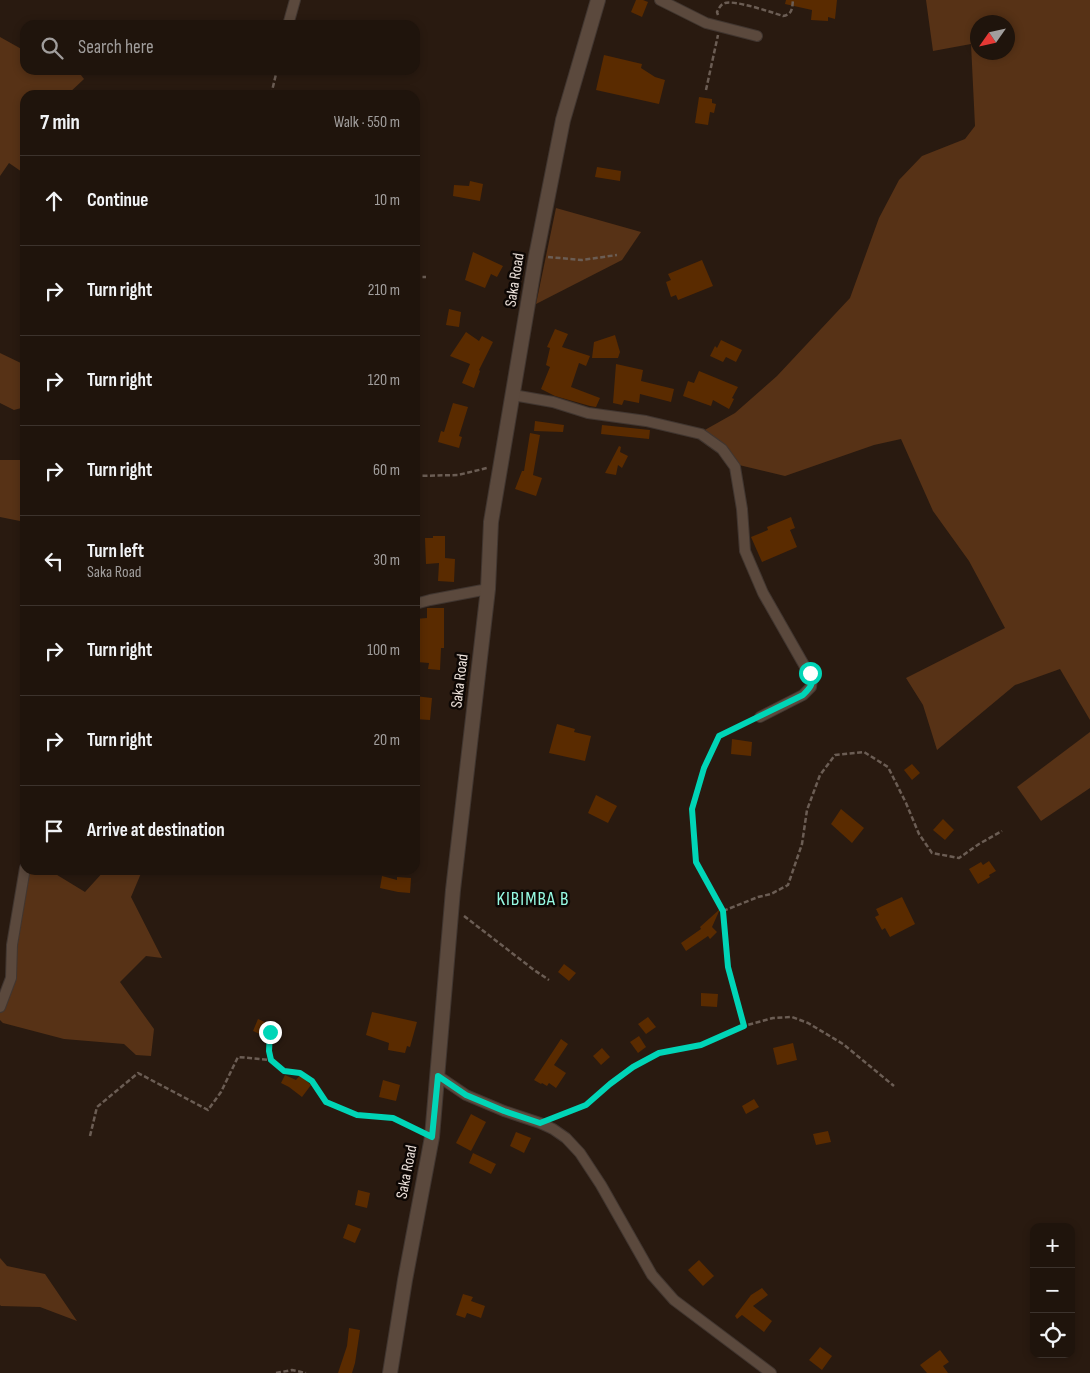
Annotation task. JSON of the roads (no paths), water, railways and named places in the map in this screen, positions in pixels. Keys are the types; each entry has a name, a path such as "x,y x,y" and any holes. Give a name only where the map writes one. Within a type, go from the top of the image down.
{"main road":[{"name":"Saka Road","path":"390,1373 405,1280 432,1137 452,906 488,589 491,522 536,256 564,120 598,0"}],"street":[{"path":"289,20 295,0"},
{"path":"660,0 698,20 757,36"},
{"path":"513,395 553,402 588,413 646,421 701,434 717,445 729,458 735,467 742,509 745,551 763,593 812,679 811,687 803,695 760,717"},
{"path":"420,603 488,589"},
{"path":"0,1007 11,978 12,945 24,875"},
{"path":"438,1076 466,1095 504,1111 540,1123 566,1138 580,1153 601,1185 652,1275 674,1300 771,1373"}],"district":[{"name":"KIBIMBA B","path":"533,899"}]}
